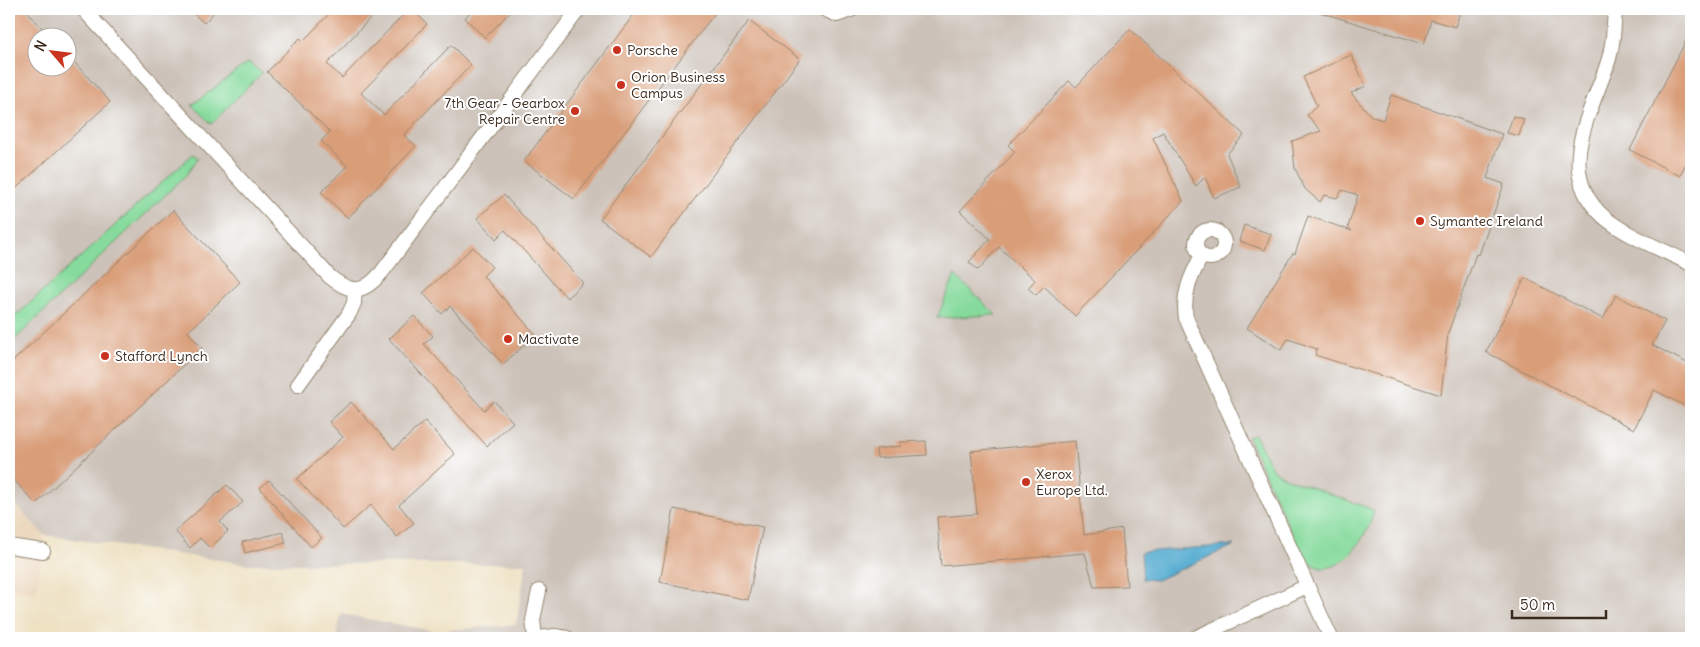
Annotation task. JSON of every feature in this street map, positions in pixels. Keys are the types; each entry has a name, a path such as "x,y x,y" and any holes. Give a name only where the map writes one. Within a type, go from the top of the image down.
{"street":[{"path":"84,9 330,277 341,286 355,289 370,286 382,272 579,9"},
{"path":"824,9 837,15 853,9"},
{"path":"1615,9 1608,63 1579,141 1578,163 1581,184 1591,204 1604,218 1691,264"},
{"path":"1202,255 1188,283 1184,304 1186,318 1331,638"},
{"path":"298,385 349,314 354,303 355,289"},
{"path":"9,546 43,551"},
{"path":"1195,638 1308,586"},
{"path":"535,638 534,620 539,591"},
{"path":"539,638 555,636 567,638"}],"shaded area":[{"path":"9,9 1691,9 1691,638 336,638 341,614 433,631 516,625 526,564 247,564 44,535 9,497"},
{"path":"9,497 44,535 37,594 9,589"}],"green space":[{"path":"248,62 262,73 211,124 192,105"},
{"path":"193,154 198,158 186,175 9,345 9,318 18,314"},
{"path":"955,275 996,315 937,318"},
{"path":"1255,435 1273,470 1286,478 1374,510 1364,536 1351,554 1343,561 1335,566 1320,568 1304,560 1248,437"}],"water":[{"path":"1235,545 1157,580 1143,579 1141,552"}],"building":[{"path":"9,9 25,9 42,28 28,28 28,78 78,78 78,66 110,102 9,195"},
{"path":"188,9 217,9 204,23"},
{"path":"334,9 379,9 327,64 342,78 409,9 412,9 427,24 361,93 384,115 451,45 471,65 404,135 416,146 348,218 321,192 347,166 321,141 330,132 267,72 300,38 303,41"},
{"path":"473,9 513,9 485,38 465,18"},
{"name":"Orion Business Campus","path":"638,9 718,9 574,199 524,161"},
{"path":"1316,9 1461,9 1455,27 1431,20 1424,44 1316,11"},
{"path":"749,21 800,59 651,257 600,219"},
{"path":"1130,29 1244,135 1227,154 1241,187 1214,198 1205,177 1196,186 1163,132 1153,138 1183,201 1075,316 1044,286 1036,295 1028,288 1035,280 999,247 978,270 969,262 990,239 960,211 1015,152 1008,145 1069,81 1076,87"},
{"path":"1691,31 1691,169 1685,165 1680,176 1630,150"},
{"name":"Symantec Ireland","path":"1351,55 1366,86 1351,93 1372,117 1383,120 1391,95 1502,134 1487,178 1504,184 1479,255 1476,254 1448,333 1441,395 1315,355 1317,349 1288,339 1281,350 1247,328 1293,253 1295,254 1308,216 1352,231 1348,227 1358,195 1342,190 1337,198 1324,195 1320,202 1305,189 1295,168 1292,141 1321,131 1307,115 1317,106 1303,77"},
{"path":"1513,116 1524,119 1519,136 1507,133"},
{"path":"504,195 583,283 567,298 505,230 496,239 477,218"},
{"name":"Stafford Lynch","path":"173,210 240,282 188,332 202,348 36,504 9,475 9,365"},
{"path":"1244,225 1271,234 1265,250 1239,241"},
{"path":"473,247 492,267 483,276 536,335 503,364 450,306 442,314 423,293"},
{"path":"1525,278 1603,319 1616,295 1665,321 1652,345 1691,365 1691,409 1654,390 1634,429 1486,352"},
{"path":"414,316 433,336 424,344 484,410 494,401 513,422 487,446 389,339"},
{"path":"351,402 394,449 425,421 455,454 399,505 414,523 397,537 371,505 343,529 297,479 343,437 329,422"},
{"path":"926,441 927,455 877,458 876,449 901,446 900,442"},
{"name":"Xerox Europe Ltd.","path":"1075,441 1084,535 1122,529 1127,586 1094,587 1085,553 941,566 937,517 977,514 971,451"},
{"path":"269,480 322,538 311,547 260,488"},
{"path":"227,485 243,502 220,522 228,531 210,548 200,538 190,548 175,531"},
{"path":"674,509 763,527 748,600 660,582"},
{"path":"283,532 286,543 245,553 242,542"}],"place":[{"name":"Porsche","path":"617,50"},
{"name":"Orion Business Campus","path":"621,85"},
{"name":"7th Gear - Gearbox Repair Centre","path":"575,111"},
{"name":"Symantec Ireland","path":"1420,221"},
{"name":"Mactivate","path":"508,339"},
{"name":"Stafford Lynch","path":"105,356"},
{"name":"Xerox Europe Ltd.","path":"1026,482"}]}
